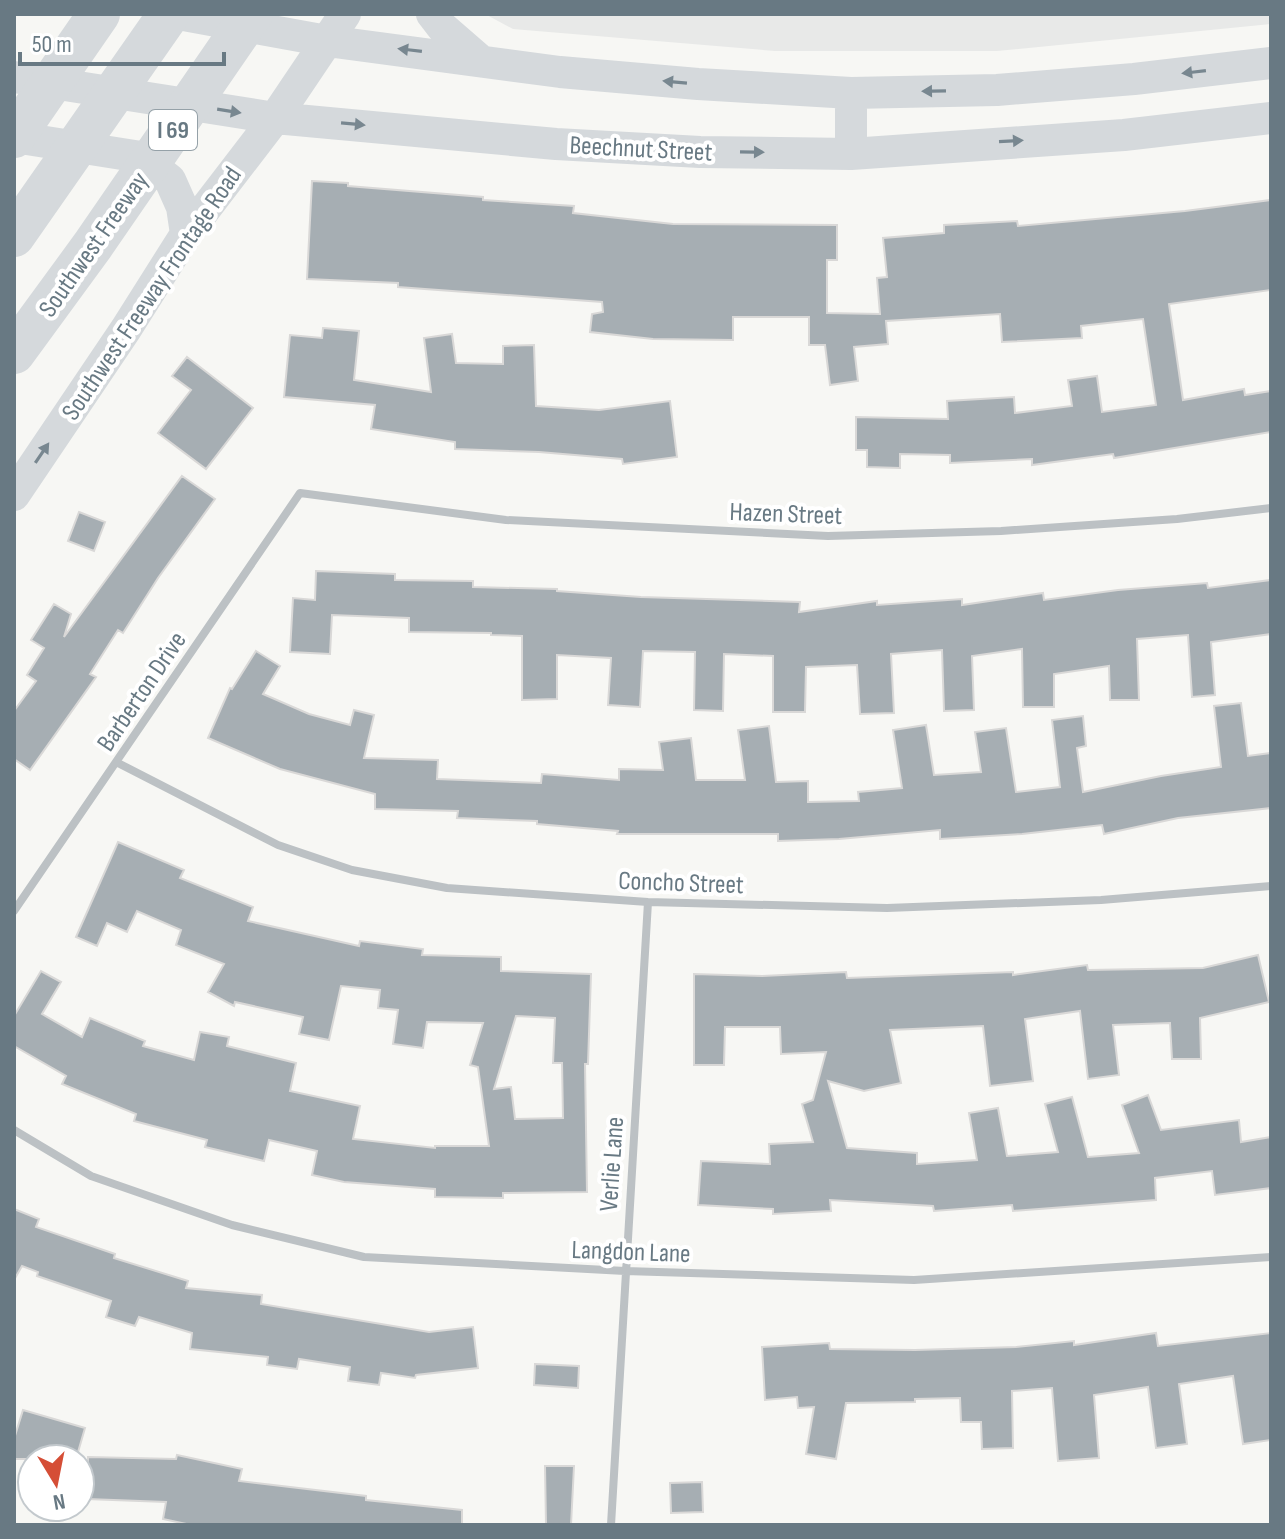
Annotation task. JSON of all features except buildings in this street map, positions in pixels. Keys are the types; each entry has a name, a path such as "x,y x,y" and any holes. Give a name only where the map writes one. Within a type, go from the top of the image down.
{"highway":[{"path":"14,137 99,14"},
{"path":"14,236 169,14"},
{"name":"Southwest Freeway","path":"14,353 93,245 252,14"}],"main road":[{"path":"178,14 327,41 560,72 851,93 997,90 1134,79 1271,63"},
{"name":"Southwest Freeway Frontage Road","path":"14,495 186,234 275,118 345,14"},
{"path":"432,14 442,27 480,60"},
{"name":"Beechnut Street","path":"14,77 275,118 556,144 700,152 851,154 1124,135 1271,118"},
{"path":"851,93 851,154"},
{"path":"14,137 141,157 170,180 182,207 186,234"}],"street":[{"name":"Hazen Street","path":"300,493 506,520 828,536 1001,531 1177,519 1271,508"},
{"name":"Barberton Drive","path":"14,911 300,493"},
{"name":"Concho Street","path":"116,762 278,845 352,870 447,888 648,902 887,908 1101,900 1271,886"},
{"name":"Verlie Lane","path":"611,1525 648,902"},
{"name":"Langdon Lane","path":"14,1130 91,1176 232,1225 364,1257 625,1271 914,1280 1271,1257"}],"shaded area":[{"path":"485,14 1271,14 1271,24 997,51 775,51 513,29"}]}
